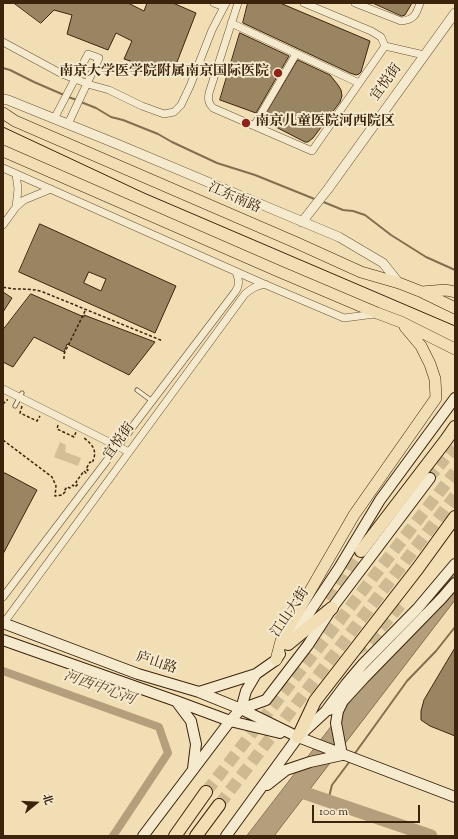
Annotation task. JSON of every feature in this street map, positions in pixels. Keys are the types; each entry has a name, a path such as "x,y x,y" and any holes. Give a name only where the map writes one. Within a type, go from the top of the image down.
{"highway":[{"path":"361,552 455,427"},
{"path":"298,737 315,701 418,568 455,517"},
{"path":"402,602 455,531"},
{"path":"288,644 332,608"},
{"path":"175,836 206,792"},
{"path":"196,836 219,805"}],"main road":[{"name":"江东南路","path":"3,113 15,121 361,272 399,283 455,308"},
{"path":"3,151 278,271 401,322 454,349"},
{"path":"422,292 446,290 455,292"},
{"path":"276,660 281,641 354,515 436,398 435,379 430,364 421,346 401,322"},
{"name":"江山大街","path":"144,836 230,721 241,709 246,692 256,674 276,660 288,644 339,568 380,500 455,398"},
{"path":"241,709 266,700 308,645 332,608 430,478"},
{"path":"226,836 298,737 325,712 363,664 417,609 455,564"},
{"path":"325,712 342,702 442,598 455,582"},
{"name":"庐山路","path":"3,623 138,674 199,692 241,709 298,737 455,797"},
{"name":"庐山路","path":"3,640 230,721 298,737"},
{"path":"199,692 256,674"},
{"path":"176,701 191,721 196,744 193,770"},
{"path":"259,791 286,770 310,762 342,755 336,723 338,711 342,702"}],"street":[{"path":"3,42 62,74 87,84 109,90 142,106 164,114 174,112 181,105 190,86 212,30 225,5 214,3"},
{"path":"238,3 208,99 209,104 213,108 312,151 386,46"},
{"path":"304,3 371,31 381,37 386,46 424,55"},
{"path":"355,3 401,21 412,18 420,3"},
{"name":"宜悦街","path":"305,218 328,189 455,13"},
{"path":"231,23 359,84"},
{"path":"54,119 88,54 99,58 68,124"},
{"path":"254,126 296,54"},
{"path":"3,99 305,218 383,264 399,283"},
{"path":"3,168 236,272 344,318 377,313"},
{"path":"16,174 18,189 16,206"},
{"path":"3,225 16,206 24,200 51,189"},
{"name":"宜悦街","path":"3,597 238,288 239,283 236,272"},
{"name":"宜悦街","path":"3,623 245,294 252,288 265,284"},
{"path":"3,389 18,400 129,452"}],"lane":[{"path":"137,390 152,401"}],"path":[{"path":"3,287 16,290 39,290 163,341"},
{"path":"64,359 64,354 86,309"},
{"path":"3,404 7,400 18,400 23,406 20,413 37,421 40,415"},
{"path":"59,423 57,429 74,437 76,432"},
{"path":"3,440 52,477 56,486 55,496 62,496 67,488 70,488 73,485 75,487 78,484 76,482 84,471 86,473 88,470 86,469 90,462 92,463 94,460 95,456 93,447 82,436"}],"shaded area":[{"path":"60,442 66,445 65,452 81,458 78,466 54,457"},
{"path":"455,566 455,600 274,836 247,836"}],"building":[{"path":"14,3 128,3 144,11 147,3 173,3 196,13 172,75 124,59 132,41 116,33 108,50 67,34 72,15 54,10 41,23"},
{"path":"248,3 280,3 370,41 361,72 356,75 350,73 243,23"},
{"path":"373,3 412,3 405,15 402,16"},
{"path":"240,33 289,56 256,113 220,100"},
{"path":"298,60 330,75 341,90 342,96 340,102 313,138 308,142 305,142 272,125 265,116"},
{"path":"40,224 176,286 155,333 19,272","holes":["89,272 106,279 101,291 84,283"]},
{"path":"3,292 12,298 3,312"},
{"path":"31,294 84,317 84,315 155,342 129,375 67,344 64,352 34,337 13,367 3,362 3,330"},
{"path":"5,473 37,490 3,554 3,476"},
{"path":"455,648 455,736 430,726 421,720 421,711 424,700"}],"waterway":[{"path":"3,68 64,95"},
{"path":"68,97 77,100"},
{"path":"81,102 96,108 111,117 123,120 158,134 217,163 255,175 317,200"},
{"path":"321,201 343,210 353,211 365,215 391,235 426,257 455,270"},
{"path":"353,756 407,681 436,651 455,627"},
{"name":"河西中心河","path":"3,671 159,727 168,753 113,836"},
{"path":"328,801 332,785 350,761"},
{"name":"河西中心河","path":"296,790 431,836"}],"tunnel":[{"path":"430,478 455,448"},
{"path":"206,792 455,472"},
{"path":"219,805 455,496"},
{"path":"324,618 329,604 361,551"},
{"path":"354,651 368,643 402,603"}],"tram line":[{"path":"3,127 144,193 455,326"}],"place":[{"name":"南京大学医学院附属南京国际医院","path":"278,73"},
{"name":"南京儿童医院河西院区","path":"246,123"}]}
